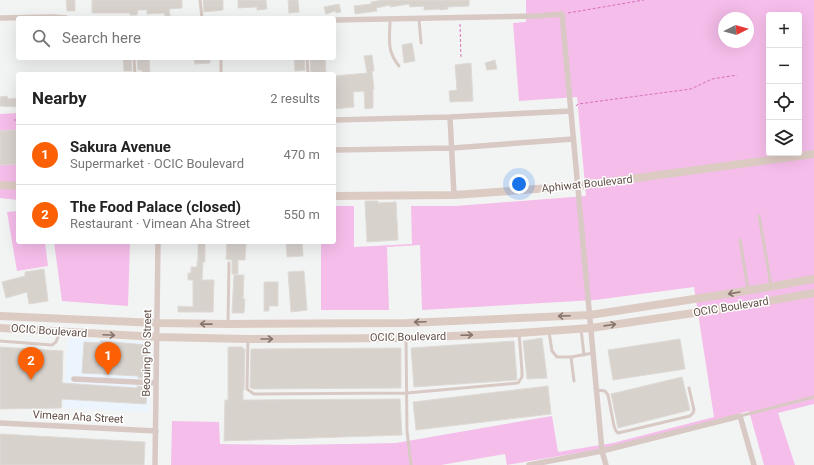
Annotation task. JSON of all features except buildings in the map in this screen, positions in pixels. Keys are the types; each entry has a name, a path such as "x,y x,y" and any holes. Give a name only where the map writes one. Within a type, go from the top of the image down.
{"street":[{"path":"336,20 390,20 562,14 596,390 602,451 606,465"},
{"path":"0,18 16,18"},
{"path":"336,120 450,117 571,111"},
{"path":"450,117 454,195"},
{"path":"336,150 452,148 573,139"},
{"name":"Aphiwat Boulevard","path":"336,196 454,195 578,186 814,154"},
{"path":"0,185 16,186"},
{"name":"Beouing Po Street","path":"155,465 158,244"},
{"name":"OCIC Boulevard","path":"0,316 157,324 228,324 407,323 590,315 748,291 814,279"},
{"name":"OCIC Boulevard","path":"0,328 157,337 248,339 406,338 549,332 591,328 735,307 814,292"},
{"path":"74,379 156,383"},
{"path":"529,465 602,451 740,416 754,465"},
{"name":"Vimean Aha Street","path":"0,423 156,431"}],"lane":[{"path":"200,0 202,16"},
{"path":"419,19 422,43"},
{"path":"390,20 390,49 392,58 399,66"},
{"path":"134,60 135,72"},
{"path":"221,60 221,72"},
{"path":"307,60 308,72"},
{"path":"759,216 771,286"},
{"path":"740,240 748,291"},
{"path":"228,324 229,263"},
{"path":"581,329 584,355"},
{"path":"0,341 52,345 56,342 60,332"},
{"path":"549,332 554,355 557,358 593,353"},
{"path":"248,339 247,389 254,394 407,393 518,382 522,377 519,333"},
{"path":"406,338 407,431 411,465"},
{"path":"571,357 574,381"},
{"path":"596,390 605,391 608,395 614,426 618,433 690,416 694,410 689,388"},
{"path":"740,416 814,397"}],"path":[{"path":"562,14 644,0"},
{"path":"460,17 460,58"},
{"path":"571,111 578,104 691,89 712,79 737,75"}],"shaded area":[{"path":"526,0 814,0 814,404 778,413 795,465 764,465 749,411 613,447 507,465 505,454 441,465 171,465 172,421 219,422 220,444 293,445 396,443 552,416 558,452 613,443 714,417 694,287 595,300 422,310 420,245 387,247 389,310 321,310 321,244 336,244 336,206 354,206 354,247 412,244 411,206 455,206 586,196 577,97 519,101 513,23 526,22"},
{"path":"16,113 16,200 0,198 0,114"},
{"path":"16,211 16,244 45,244 48,266 17,271 7,212"},
{"path":"54,244 130,244 128,306 62,301"},
{"path":"68,338 151,342 149,412 63,408"}],"place":[{"name":"Sakura Avenue","path":"108,375"},
{"name":"The Food Palace (closed)","path":"31,380"}]}
